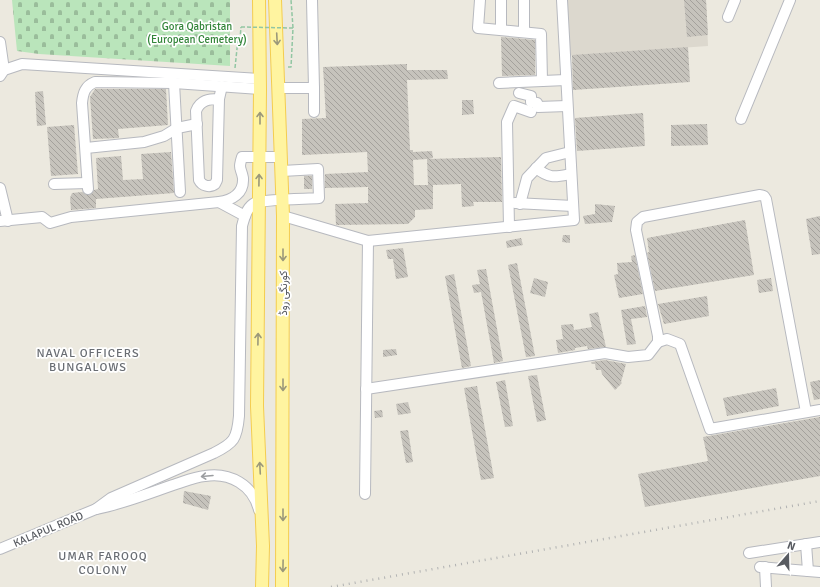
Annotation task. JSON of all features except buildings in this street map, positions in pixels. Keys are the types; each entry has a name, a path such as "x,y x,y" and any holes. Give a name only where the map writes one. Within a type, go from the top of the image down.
{"main road":[{"path":"259,0 260,157 257,406 263,546 262,587"},
{"name":"کورنگی روڈ","path":"275,0 283,216 282,587"}],"street":[{"path":"312,0 314,112"},
{"path":"480,0 478,28 541,34 542,81"},
{"path":"501,0 501,30"},
{"path":"524,0 524,32"},
{"path":"283,216 368,241 574,220 562,0"},
{"path":"728,17 735,0"},
{"path":"741,119 790,0"},
{"path":"0,42 2,73 22,64 260,84"},
{"path":"499,83 566,80"},
{"path":"54,184 88,186 82,103 83,94 89,84 95,82 174,83 222,86 260,84"},
{"path":"174,83 180,192"},
{"path":"219,99 209,99 200,103 196,111 198,180 204,185 213,186 217,180 219,99 222,86"},
{"path":"279,88 314,88"},
{"path":"519,93 531,96 531,102 537,103 538,107 568,106"},
{"path":"509,227 507,122 514,106 531,112"},
{"path":"86,148 144,142 164,136 177,128 197,124"},
{"path":"520,204 527,178 536,168 546,158 570,152"},
{"path":"0,188 4,221 42,217 50,223 71,217 219,202 233,199 240,191 243,178 239,168 242,157 281,157"},
{"path":"536,168 545,175 554,178 571,174"},
{"path":"96,509 111,498 226,447 236,436 239,401 242,234 245,216 250,208 259,202 319,198 318,169 282,171"},
{"path":"658,342 636,230 637,222 643,217 760,195 764,196 806,412"},
{"path":"219,202 245,216"},
{"path":"509,203 573,206"},
{"path":"365,494 368,241"},
{"path":"366,389 605,353 628,357 648,355 658,342 667,339 680,344 710,429 820,410"},
{"path":"96,509 113,506 196,477 211,475 231,478 246,487 258,503 262,521"},
{"name":"KALAPUL ROAD","path":"0,549 96,509"},
{"path":"749,553 820,542"},
{"path":"806,544 808,572"},
{"path":"766,587 762,567 820,572"}],"path":[{"path":"291,0 293,28 291,67"},
{"path":"235,68 238,39 240,39 241,27 293,28"}],"shaded area":[{"path":"562,0 706,0 708,46 564,56"}],"green space":[{"name":"Gora Qabristan (European Cemetery)","path":"12,0 230,0 230,66 39,54 17,51"}],"railway":[{"path":"331,587 820,501"}],"district":[{"name":"NAVAL OFFICERS BUNGALOWS","path":"88,360"},
{"name":"UMAR FAROOQ COLONY","path":"103,563"}]}
